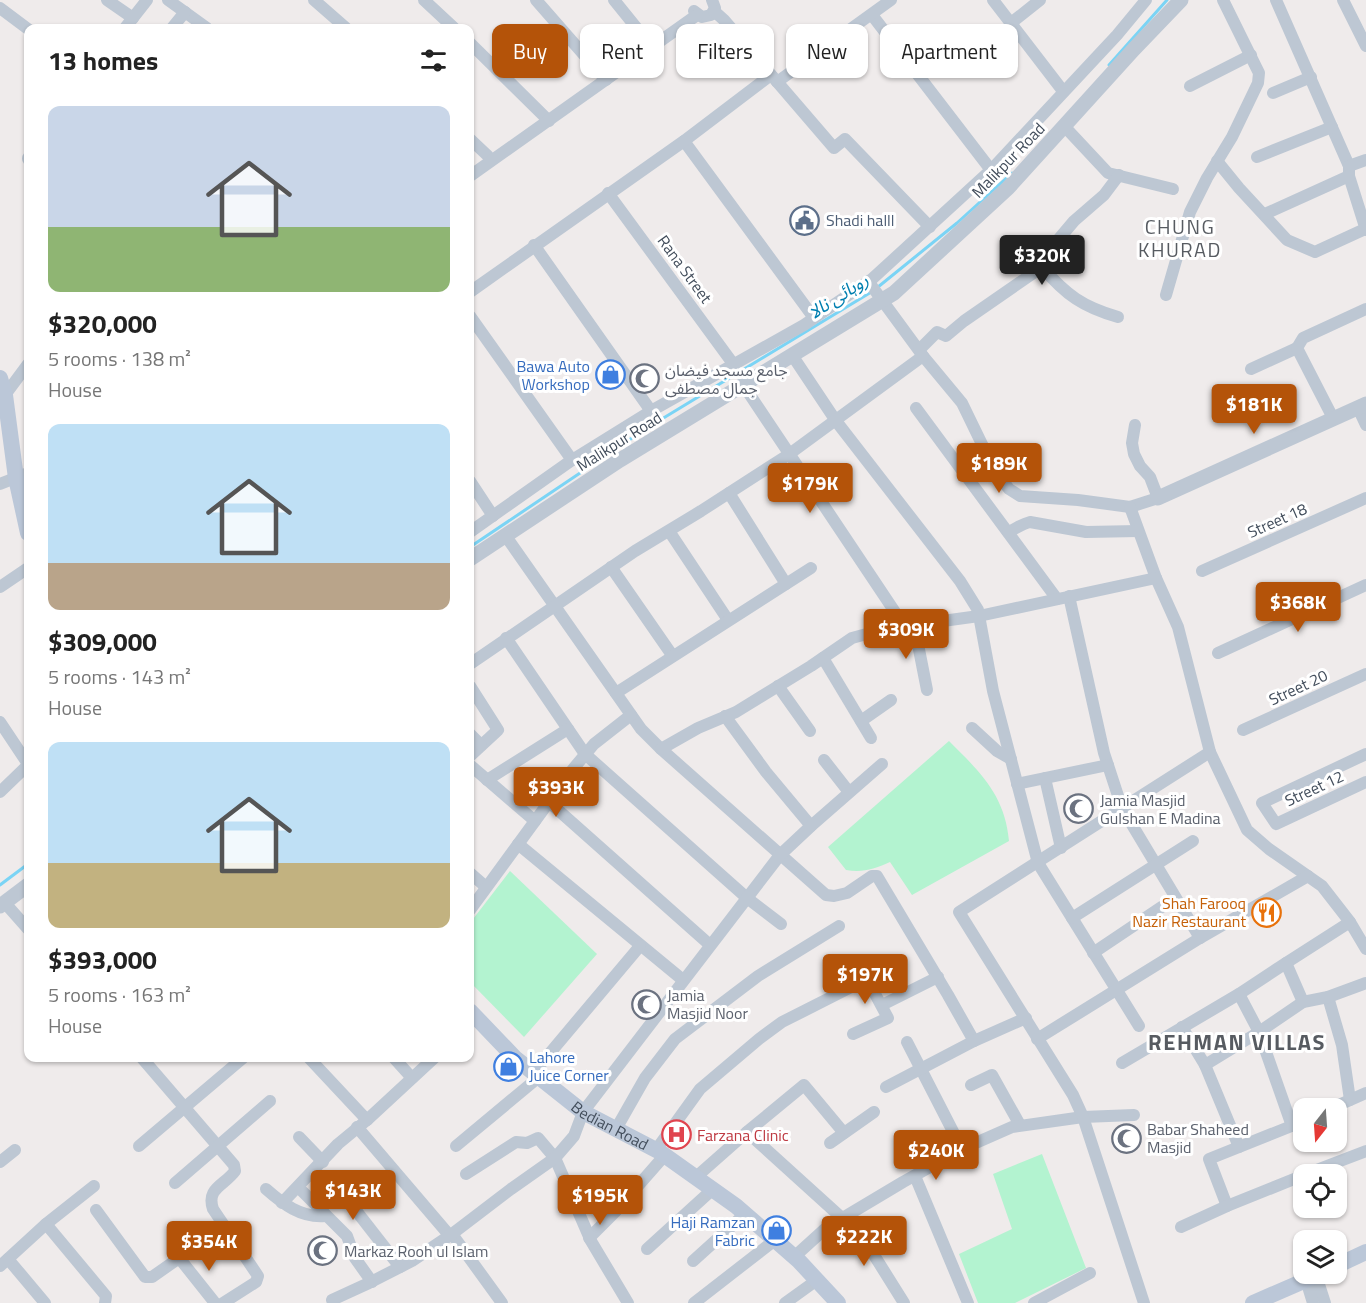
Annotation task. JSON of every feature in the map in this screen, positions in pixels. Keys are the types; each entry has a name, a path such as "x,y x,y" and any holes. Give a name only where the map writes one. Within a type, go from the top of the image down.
{"main road":[{"path":"0,378 23,481"},
{"name":"Bedian Road","path":"474,1020 515,1058 583,1112 660,1152 713,1189 776,1240 838,1303"},
{"path":"1347,1261 1366,1252"},
{"path":"1253,1303 1296,1284"}],"street":[{"path":"107,0 129,23 147,0"},
{"path":"168,0 202,24"},
{"path":"314,0 341,24"},
{"path":"424,0 450,24"},
{"path":"536,0 580,50"},
{"path":"614,0 633,24"},
{"path":"474,289 608,193 891,0"},
{"path":"993,0 1063,90"},
{"path":"1011,22 1040,0"},
{"path":"474,529 572,460 651,411 814,318 869,283 991,170 1063,90 1117,35 1146,0"},
{"name":"Malikpur Road","path":"474,556 620,460 883,299 1008,188 1181,0"},
{"path":"1166,295 1190,212 1232,137 1260,73 1223,0"},
{"path":"1217,161 1287,240 1315,252 1366,229 1349,171 1332,127 1276,0"},
{"path":"1343,0 1366,46"},
{"path":"664,34 695,9 706,17 715,4 727,24"},
{"path":"0,8 24,26"},
{"path":"175,24 185,12"},
{"path":"872,15 991,170"},
{"path":"1117,35 1134,49"},
{"path":"474,48 547,118"},
{"path":"1190,86 1251,55"},
{"path":"1273,93 1311,77"},
{"path":"474,173 603,78"},
{"path":"774,78 834,148 845,139 930,226"},
{"path":"474,166 547,118"},
{"path":"1065,127 1108,173 1173,189"},
{"path":"1257,157 1332,127"},
{"path":"684,141 814,318"},
{"path":"474,143 488,156"},
{"path":"1264,214 1366,160"},
{"path":"474,661 611,567 788,455 836,421 921,353 937,332 946,336 963,321 1042,267 1052,247 1074,221 1104,195 1119,175"},
{"name":"Rana Street","path":"608,193 734,365"},
{"path":"534,245 651,411"},
{"path":"1042,267 1072,298 1101,312 1118,317"},
{"path":"869,283 962,404 995,471 1009,489 1020,496 1130,507 1158,498 1362,406 1366,425"},
{"path":"1251,369 1298,348 1303,338 1366,309"},
{"path":"474,322 572,460"},
{"path":"1298,348 1333,418"},
{"path":"792,355 836,421 960,581 978,610 993,691 1038,863 1139,1026"},
{"path":"3,399 24,370"},
{"path":"744,386 788,455 909,624 927,690"},
{"path":"916,408 1008,532 1063,597 1108,765 1122,807 1200,938"},
{"path":"1135,425 1132,432 1134,454 1140,466 1150,477 1158,498"},
{"path":"0,484 23,481"},
{"path":"474,487 493,516"},
{"path":"729,493 786,584"},
{"name":"Street 18","path":"1202,571 1366,498"},
{"path":"1130,507 1183,644 1210,752 1247,830 1269,849 1322,886 1350,922 1366,949"},
{"path":"1008,532 1015,530 1021,524 1030,522 1086,532 1138,531"},
{"path":"669,531 728,620"},
{"path":"505,535 641,729 661,749 826,895 834,896 847,892 872,876 877,876 974,1041"},
{"path":"611,567 672,656"},
{"path":"616,693 811,568"},
{"path":"0,587 24,571"},
{"path":"661,749 778,686 852,638 909,624 979,616 1156,578"},
{"path":"1218,653 1366,585"},
{"path":"506,638 585,754 747,898 781,924"},
{"path":"823,658 871,738"},
{"name":"Street 20","path":"1243,730 1366,674"},
{"path":"778,686 810,731"},
{"path":"474,692 498,730 474,752"},
{"path":"861,721 891,700"},
{"path":"474,904 585,754 594,744 631,715"},
{"path":"725,716 766,772 811,826"},
{"path":"0,722 24,758"},
{"path":"972,728 997,751 1011,759"},
{"path":"487,780 568,729"},
{"path":"474,738 481,745"},
{"path":"1144,1303 1083,1117 1073,1095 959,912 1210,752"},
{"name":"Street 12","path":"1366,754 1262,803 1275,824 1366,782"},
{"path":"824,760 849,792"},
{"path":"332,1300 400,1267 451,1235 555,1158 574,1136 583,1112 780,855 882,764"},
{"path":"1017,784 1108,765"},
{"path":"0,792 24,768"},
{"path":"474,769 535,821"},
{"path":"1045,778 1061,848"},
{"path":"549,802 710,945"},
{"path":"1072,918 1193,841"},
{"path":"518,844 683,980"},
{"path":"474,876 486,887"},
{"path":"1037,1039 1200,938 1308,876"},
{"path":"24,888 3,905 24,925"},
{"path":"1093,953 1175,898"},
{"path":"1122,1063 1239,994 1350,922"},
{"path":"616,1129 645,1078 675,1039 758,976 839,927"},
{"path":"456,1146 536,1075 640,946"},
{"path":"1286,963 1303,1002"},
{"path":"882,1005 938,977"},
{"path":"589,1238 615,1212 660,1152 700,1089 759,1038 782,1022 867,979 888,1016 887,1020 853,1034"},
{"path":"1205,1065 1303,1002 1328,997 1366,983"},
{"path":"1239,994 1259,1032 1293,1112"},
{"path":"1328,997 1342,1045 1350,1100"},
{"path":"886,1087 974,1041 1026,1018"},
{"path":"1182,1027 1205,1065 1239,1147"},
{"path":"907,1042 962,1149"},
{"path":"146,1062 234,1165 235,1171 213,1192 211,1197 213,1209 258,1276 256,1282 223,1303"},
{"path":"139,1146 238,1062"},
{"path":"312,1062 451,1235 502,1303"},
{"path":"398,1062 412,1078"},
{"path":"282,1203 338,1144 430,1062"},
{"path":"971,1085 992,1075 1020,1125"},
{"path":"696,1177 804,1084 844,1133"},
{"path":"1347,1101 1366,1093"},
{"path":"175,1183 270,1101"},
{"path":"830,1143 874,1112"},
{"path":"794,1257 826,1228 962,1149 1020,1125 1083,1117 1134,1115"},
{"path":"1227,1206 1209,1159 1293,1126"},
{"path":"747,1132 846,1217 904,1303"},
{"path":"299,1137 322,1162"},
{"path":"466,1174 516,1142 527,1143 538,1138 555,1158 589,1238 628,1303"},
{"path":"0,1162 15,1150"},
{"path":"1333,1164 1366,1151"},
{"path":"915,1176 968,1303"},
{"path":"1181,1227 1293,1180"},
{"path":"45,1303 4,1262 46,1224 94,1186"},
{"path":"298,1187 347,1236 355,1258 372,1282"},
{"path":"647,1249 713,1189"},
{"path":"266,1190 282,1203 302,1214 325,1216"},
{"path":"354,1208 400,1267"},
{"path":"96,1209 145,1277 152,1276 180,1259 225,1226"},
{"path":"693,1261 745,1214"},
{"path":"46,1224 106,1296 105,1303"},
{"path":"694,1303 776,1240"},
{"path":"180,1259 215,1303"},
{"path":"1034,1303 1090,1273"},
{"path":"785,1303 817,1280"},
{"path":"1313,1303 1314,1284"},
{"path":"1317,1284 1325,1303"}],"green space":[{"path":"949,741 989,785 1002,810 1009,841 912,895 890,862 868,870 846,870 828,847"},
{"path":"510,871 597,954 524,1037 474,986 474,918"},
{"path":"1042,1154 1086,1268 1015,1303 978,1303 959,1254 1012,1229 993,1174"}],"waterway":[{"name":"روہائی نالا","path":"1109,65 1167,0"},
{"name":"روہائی نالا","path":"878,287 957,223 1012,173"},
{"name":"روہائی نالا","path":"474,544 647,428 873,291"},
{"name":"روہائی نالا","path":"0,885 24,867"}],"place":[{"name":"Shadi halll","path":"805,220"},
{"name":"Bawa Auto Workshop","path":"611,375"},
{"name":"جامع مسجد فیضان جمال مصطفی","path":"644,379"},
{"name":"Jamia Masjid Gulshan E Madina","path":"1079,809"},
{"name":"Shah Farooq Nazir Restaurant","path":"1267,912"},
{"name":"Jamia Masjid Noor","path":"646,1004"},
{"name":"Lahore Juice Corner","path":"508,1066"},
{"name":"Farzana Clinic","path":"676,1135"},
{"name":"Babar Shaheed Masjid","path":"1126,1138"},
{"name":"Haji Ramzan Fabric","path":"776,1231"},
{"name":"Markaz Rooh ul Islam","path":"323,1251"}],"district":[{"name":"CHUNG KHURAD","path":"1180,238"},
{"name":"REHMAN VILLAS","path":"1237,1042"}]}
